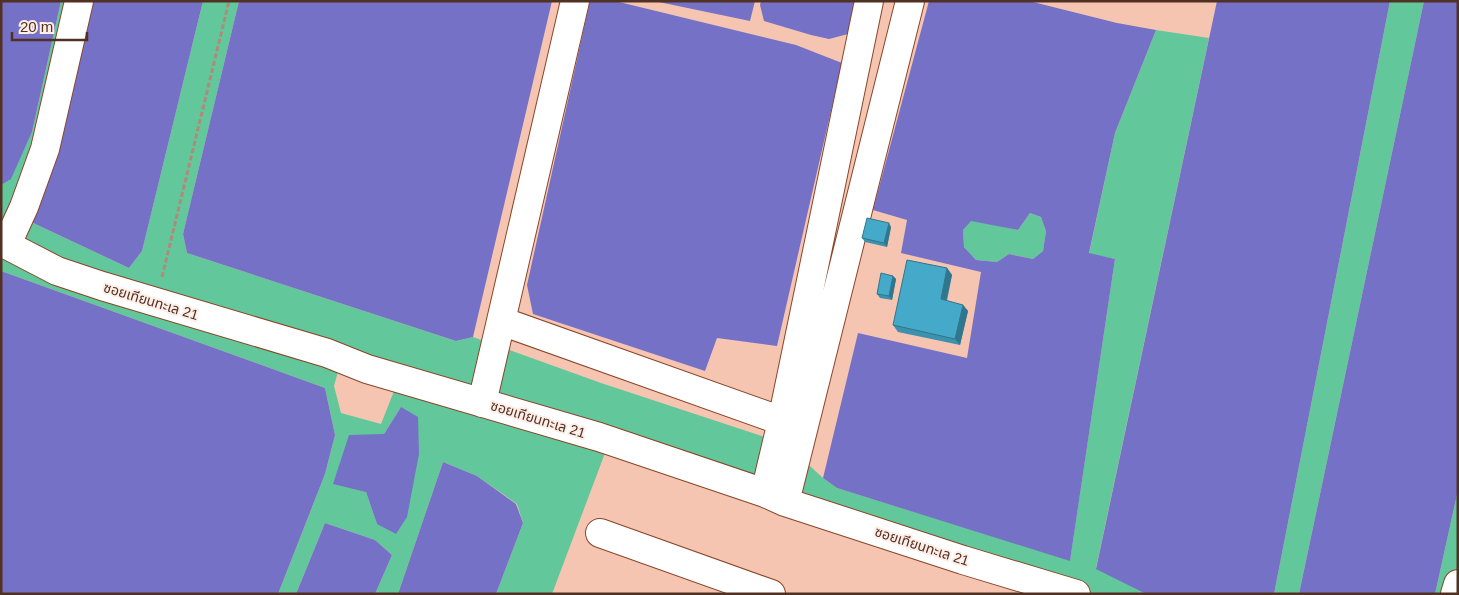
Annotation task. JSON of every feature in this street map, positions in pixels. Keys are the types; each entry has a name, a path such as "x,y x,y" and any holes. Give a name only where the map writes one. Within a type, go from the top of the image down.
{"street":[{"path":"4,243 24,207 45,149 79,1"},
{"path":"482,403 575,1"},
{"path":"775,497 782,421 869,1"},
{"path":"775,497 910,1"},
{"name":"ซอยเทียนทะเล 21","path":"4,243 58,271 326,353 367,368 599,437 963,560 1076,594"},
{"path":"501,321 782,421"},
{"path":"600,533 771,594"},
{"path":"1455,594 1458,584"}],"path":[{"path":"155,302 229,1"}],"green space":[{"path":"61,1 89,1 49,180 29,221 129,268 142,251 203,1 239,1 183,234 187,253 456,341 473,337 601,383 786,444 823,478 837,488 1070,560 1115,259 1089,254 1115,133 1156,30 1209,38 1096,568 1146,594 1049,594 605,453 552,594 496,594 523,523 517,504 477,476 443,462 398,594 375,594 392,555 375,540 325,523 296,594 278,594 325,474 335,435 325,388 1,271 1,185 11,178 32,132","holes":["339,368 394,391 381,424 341,413 334,386","401,407 377,524 366,492 384,434"]},
{"path":"1390,1 1424,1 1299,594 1274,594"},
{"path":"1030,213 1041,217 1046,231 1043,251 1033,259 1009,254 997,262 976,260 964,247 963,230 971,220 1018,230"},
{"path":"1458,490 1458,594 1435,594"}],"shaded area":[{"path":"1,1 61,1 32,132 11,179 1,185"},
{"path":"89,1 203,1 142,251 129,268 29,221 49,180"},
{"path":"239,1 552,1 473,337 456,341 187,253 183,234"},
{"path":"590,1 615,1 796,45 842,63 777,346 717,338 705,371 533,314 527,285"},
{"path":"654,1 755,1 750,21"},
{"path":"761,1 856,1 848,34 829,39 764,21 760,5"},
{"path":"929,1 1029,1 1117,23 1156,30 1115,133 1089,253 1115,259 1070,561 837,488 823,478 858,333 967,358 981,272 901,253 907,220 873,210","holes":["1030,213 1041,217 1046,231 1043,251 1033,259 1009,254 997,262 976,260 964,247 963,230 971,221 1018,230"]},
{"path":"1217,1 1390,1 1274,594 1146,594 1096,569"},
{"path":"1424,1 1458,1 1458,490 1435,594 1299,594"},
{"path":"1,271 325,388 335,435 325,474 278,594 1,594"},
{"path":"401,407 418,417 419,454 407,517 396,534 377,524 366,492 333,484 349,435 384,434"},
{"path":"443,462 477,476 516,504 523,523 496,594 398,594"},
{"path":"325,523 375,540 392,555 375,594 296,594"}],"building":[{"path":"867,218 889,223 884,243 862,238"},
{"path":"907,260 947,268 941,299 963,305 955,339 893,325"},
{"path":"881,273 893,276 889,296 877,294"}]}
